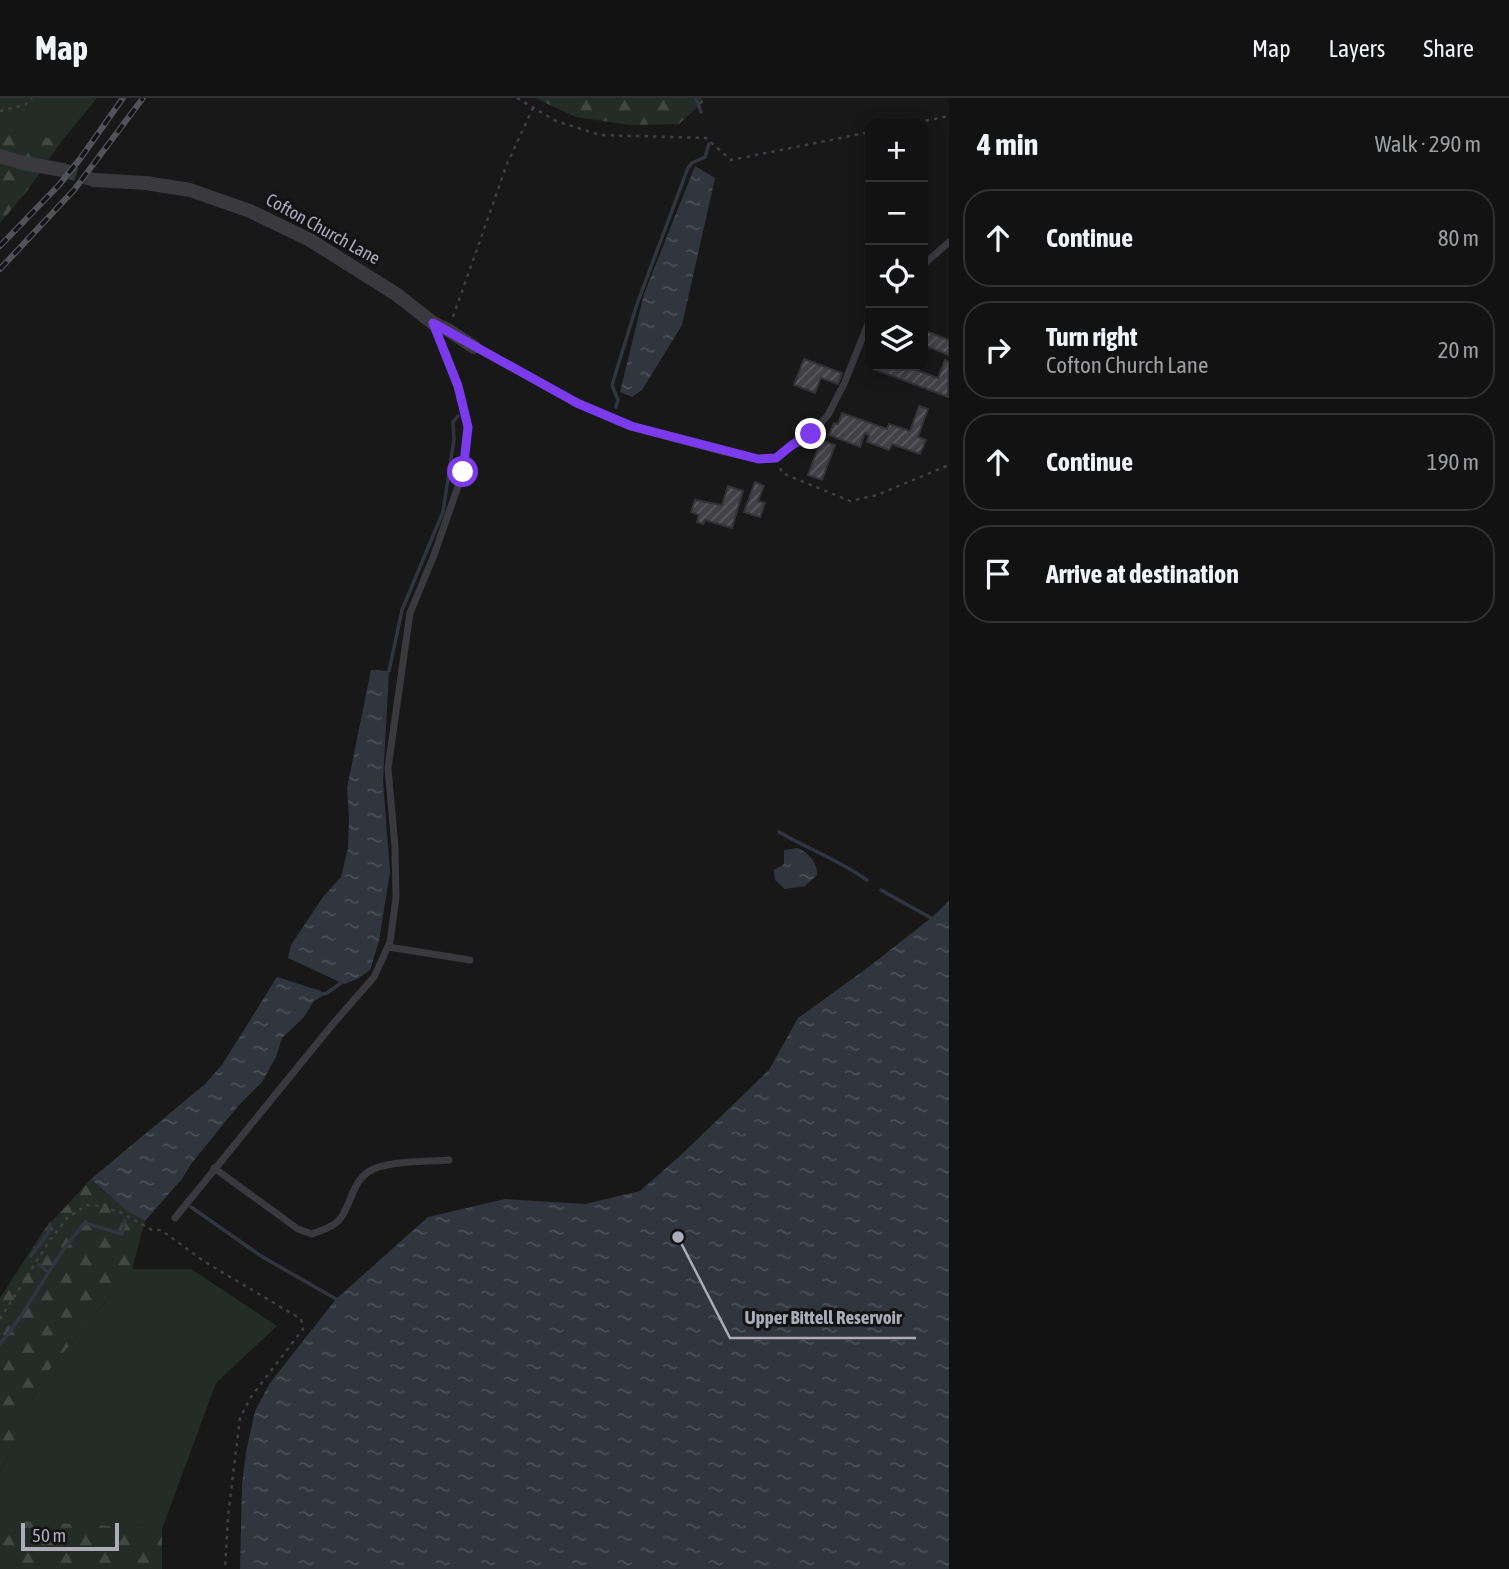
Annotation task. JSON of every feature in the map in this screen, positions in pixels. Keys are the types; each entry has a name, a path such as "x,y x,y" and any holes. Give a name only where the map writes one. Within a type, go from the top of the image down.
{"street":[{"path":"0,156 63,170"},
{"name":"Cofton Church Lane","path":"94,180 146,183 190,190 250,211 310,240 396,294 433,323 474,347"}],"lane":[{"path":"928,261 949,243"},
{"path":"175,1218 374,977 388,947 396,898 395,847 388,768 410,613 435,555 463,472 468,427 458,386 433,323"},
{"path":"474,347 577,403 631,426 758,459 776,458 811,434 828,415 844,384 865,331"},
{"path":"388,947 470,960"},
{"path":"214,1168 298,1229 312,1234 334,1224 344,1214 351,1194 369,1171 383,1166 449,1160"}],"path":[{"path":"0,111 25,105 32,98"},
{"path":"517,98 556,121 600,135 706,138 731,160 865,133"},
{"path":"448,330 507,164 534,107"},
{"path":"928,120 949,116"},
{"path":"776,458 782,473 850,501 877,495 949,465"},
{"path":"0,1319 50,1240 67,1219 87,1205 102,1206 122,1213 152,1230 161,1230 205,1262 301,1319 303,1329 251,1397 240,1418 228,1516 225,1569"}],"green space":[{"path":"0,98 97,98 61,142 0,123"},
{"path":"535,98 702,98 703,102 679,124 630,125 576,117"},
{"path":"0,123 61,142 27,191 0,223"},
{"path":"91,1179 128,1212 145,1221 132,1269 41,1380 0,1473 0,1298 44,1230"},
{"path":"132,1269 191,1269 277,1326 216,1383 162,1529 0,1525 0,1473 41,1380"},
{"path":"0,1520 162,1529 162,1569 0,1569"}],"water":[{"path":"695,166 715,178 682,325 642,390 632,397 620,392 644,294"},
{"path":"371,670 389,671 383,781 390,872 379,941 370,970 344,984 288,958 291,945 323,897 341,877 348,848 347,788"},
{"path":"798,848 812,859 817,875 805,886 785,889 775,880 774,870 784,864 784,850"},
{"path":"949,901 949,1569 240,1569 242,1485 255,1411 270,1383 336,1299 428,1217 505,1199 585,1204 640,1191 769,1070 798,1018 866,969"},
{"path":"277,977 321,991 322,996 314,1001 304,1017 282,1038 276,1057 262,1082 239,1105 182,1179 145,1221 128,1212 91,1179 205,1084 222,1065"}],"building":[{"path":"928,332 949,340 949,355 928,347"},
{"path":"804,359 842,373 838,384 821,378 815,393 794,385"},
{"path":"945,360 949,362 948,397 879,371 919,371 938,378"},
{"path":"919,406 928,409 918,437 926,440 920,454 892,444 889,450 867,442 869,435 865,433 860,447 829,435 834,423 838,424 842,413 887,429 889,424 910,431"},
{"path":"821,440 835,445 822,480 808,475"},
{"path":"755,482 764,486 758,501 765,503 760,517 744,512"},
{"path":"728,486 743,491 732,528 705,520 703,524 697,522 699,515 691,512 695,500 722,505"}],"waterway":[{"path":"696,98 701,112"},
{"path":"616,407 618,400 612,385 637,304 688,168 705,157 709,144"},
{"path":"389,671 402,610 443,512 454,439 453,422 458,416"},
{"path":"779,832 846,866 867,880"},
{"path":"881,890 931,918"},
{"path":"322,994 341,983"},
{"path":"191,1207 261,1256 336,1299"},
{"path":"0,1344 62,1252 85,1223 122,1234 125,1220"},
{"path":"31,1256 48,1233 50,1224"},
{"path":"39,1265 47,1271"}],"tunnel":[{"path":"63,170 94,180"}],"railway":[{"path":"0,246 59,185 123,98"},
{"path":"0,269 74,190 143,98"}],"place":[{"name":"Upper Bittell Reservoir","path":"678,1237"}],"route":[{"path":"463,472 468,427 458,386 433,323 577,403 631,426 758,459 776,458 811,434"}]}
